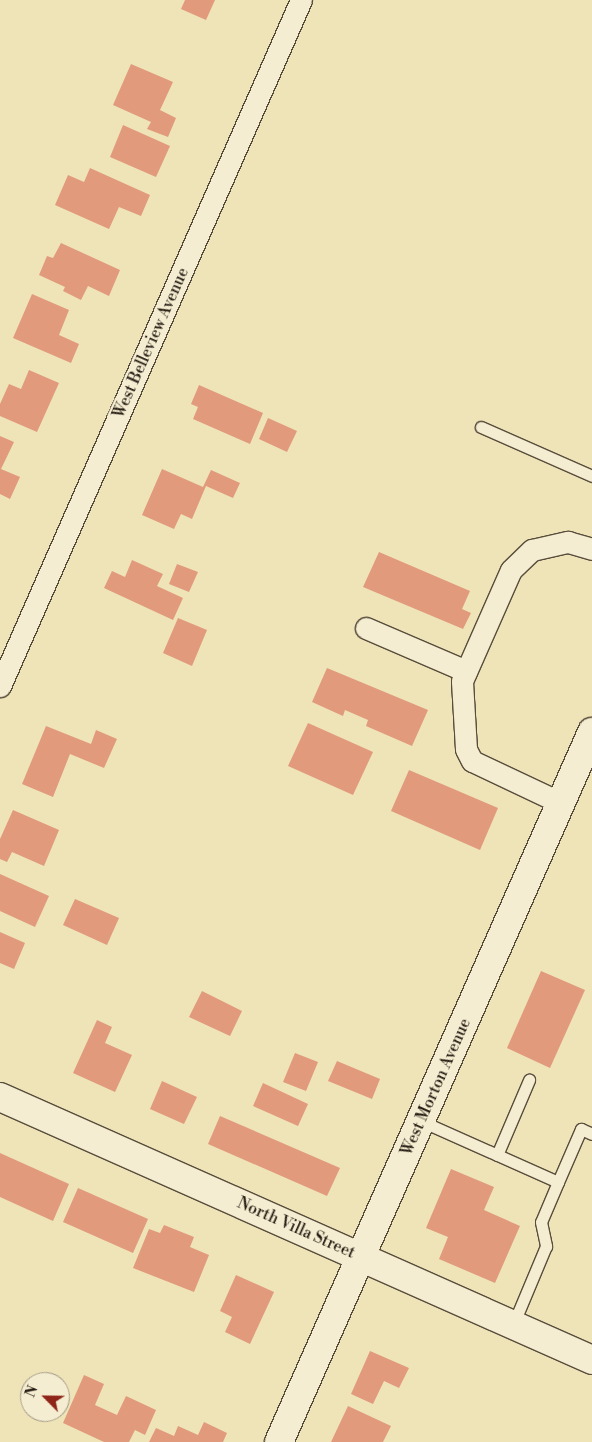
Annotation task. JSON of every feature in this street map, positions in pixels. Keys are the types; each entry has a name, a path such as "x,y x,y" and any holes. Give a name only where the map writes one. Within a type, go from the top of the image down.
{"main road":[{"name":"West Morton Avenue","path":"279,1442 592,732"},
{"name":"North Villa Street","path":"0,1097 592,1360"}],"street":[{"name":"West Belleview Avenue","path":"0,686 301,0"},
{"path":"561,804 472,761 466,749 461,704 462,680 511,570 532,550 568,542 592,549"},
{"path":"366,628 466,671"}],"lane":[{"path":"481,427 592,476"},
{"path":"497,1155 529,1080"},
{"path":"421,1121 558,1182"},
{"path":"513,1325 546,1246 541,1222 581,1129 592,1134"}],"building":[{"path":"185,0 215,0 206,20 181,9"},
{"path":"131,64 173,82 160,110 176,118 168,137 147,129 151,122 113,105"},
{"path":"123,125 170,146 156,177 110,157"},
{"path":"90,168 150,195 141,216 119,207 109,229 55,205 68,175 84,182"},
{"path":"61,243 120,270 109,296 88,286 81,300 63,291 65,287 39,275 47,256 53,258"},
{"path":"32,294 69,310 59,335 79,344 71,363 13,338"},
{"path":"29,370 59,383 37,432 0,416 0,404 9,384 21,389"},
{"path":"199,385 263,413 250,444 193,419 198,407 191,404"},
{"path":"268,418 297,431 287,452 259,439"},
{"path":"0,436 14,442 1,469 20,477 10,499 0,494"},
{"path":"162,469 203,487 211,470 240,483 233,498 206,486 192,519 181,514 174,529 142,515"},
{"path":"379,552 470,591 462,609 471,613 463,629 363,587"},
{"path":"132,560 163,574 157,586 183,598 173,620 104,588 112,571 125,577"},
{"path":"177,564 198,572 189,592 169,584"},
{"path":"178,618 207,630 192,666 163,653"},
{"path":"327,668 428,710 412,746 366,726 368,720 345,710 343,716 312,702"},
{"path":"308,723 373,752 353,795 288,766"},
{"path":"46,726 91,744 96,730 117,739 104,768 70,754 53,797 22,784"},
{"path":"409,770 498,808 480,850 391,811"},
{"path":"13,810 59,830 44,866 12,852 7,862 0,859 0,839"},
{"path":"0,874 49,896 35,927 0,911"},
{"path":"75,899 119,918 107,945 63,925"},
{"path":"0,932 25,943 14,969 0,963"},
{"path":"541,971 585,990 550,1068 507,1048"},
{"path":"202,991 242,1011 230,1036 189,1017"},
{"path":"97,1020 112,1027 105,1043 132,1055 115,1092 73,1073"},
{"path":"295,1053 318,1062 306,1091 283,1082"},
{"path":"337,1061 380,1079 372,1099 328,1081"},
{"path":"162,1081 197,1097 184,1124 150,1109"},
{"path":"263,1083 308,1104 298,1126 253,1106"},
{"path":"220,1116 340,1168 327,1196 208,1144"},
{"path":"0,1153 69,1184 53,1221 0,1197"},
{"path":"451,1169 494,1187 484,1210 520,1226 495,1283 439,1259 448,1237 426,1228"},
{"path":"78,1188 148,1219 133,1253 63,1222"},
{"path":"164,1225 194,1237 190,1247 209,1255 194,1292 133,1268 149,1229 160,1233"},
{"path":"236,1275 274,1292 250,1344 225,1332 232,1317 220,1311"},
{"path":"370,1351 409,1368 399,1388 384,1381 373,1404 351,1394"},
{"path":"84,1375 104,1384 95,1405 117,1415 126,1396 156,1410 145,1435 135,1430 129,1442 104,1442 63,1423 70,1422 70,1407"},
{"path":"348,1406 391,1426 383,1442 331,1442"},
{"path":"204,1422 227,1433 223,1442 149,1442 156,1428 174,1436 178,1426 198,1435"}]}
